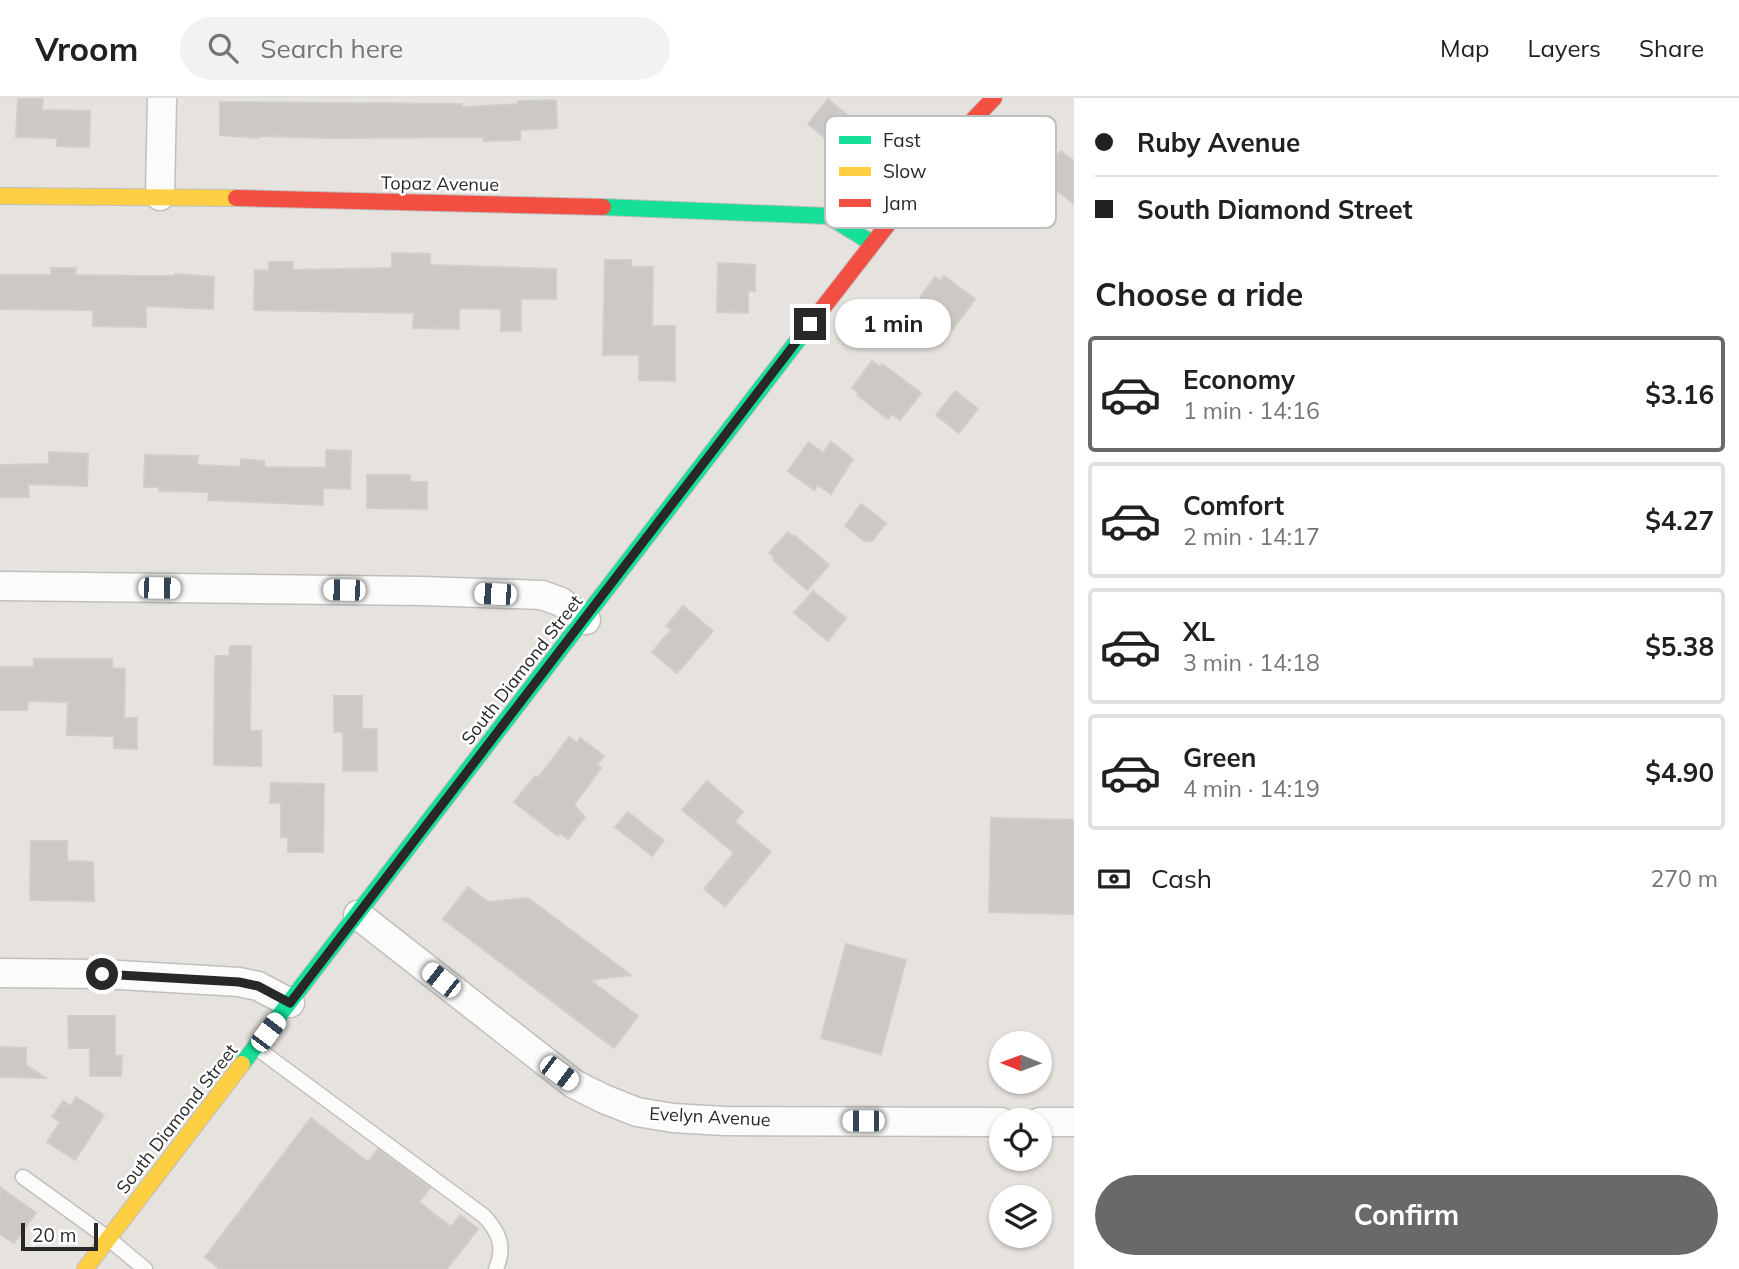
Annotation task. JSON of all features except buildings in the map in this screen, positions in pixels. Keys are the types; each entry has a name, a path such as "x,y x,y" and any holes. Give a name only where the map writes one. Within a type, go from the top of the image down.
{"street":[{"path":"160,196 162,98"},
{"name":"South Diamond Street","path":"977,116 994,98"},
{"name":"Topaz Avenue","path":"0,196 160,196 825,216"},
{"name":"Topaz Avenue","path":"848,228 872,243"},
{"name":"South Diamond Street","path":"85,1269 586,620 884,228"},
{"path":"0,586 542,595 561,602 586,620"},
{"name":"Evelyn Avenue","path":"358,915 575,1084 637,1112 673,1118 724,1121 989,1122"},
{"path":"0,973 102,974 239,982 258,986 290,1003"},
{"path":"1052,1122 1074,1122"}],"lane":[{"path":"256,1047 484,1216 501,1237 501,1256 496,1269"},
{"path":"23,1177 145,1269"}],"traffic: fast":[{"path":"603,207 825,216"},
{"path":"848,228 872,243"},
{"path":"242,1064 801,336"}],"traffic: slow":[{"path":"0,196 236,198"},
{"path":"85,1269 242,1064"}],"traffic: jam":[{"path":"977,116 994,98"},
{"path":"236,198 603,207"},
{"path":"801,336 885,228"}],"route":[{"path":"102,974 239,982 258,986 290,1003 586,620 810,324"}]}
